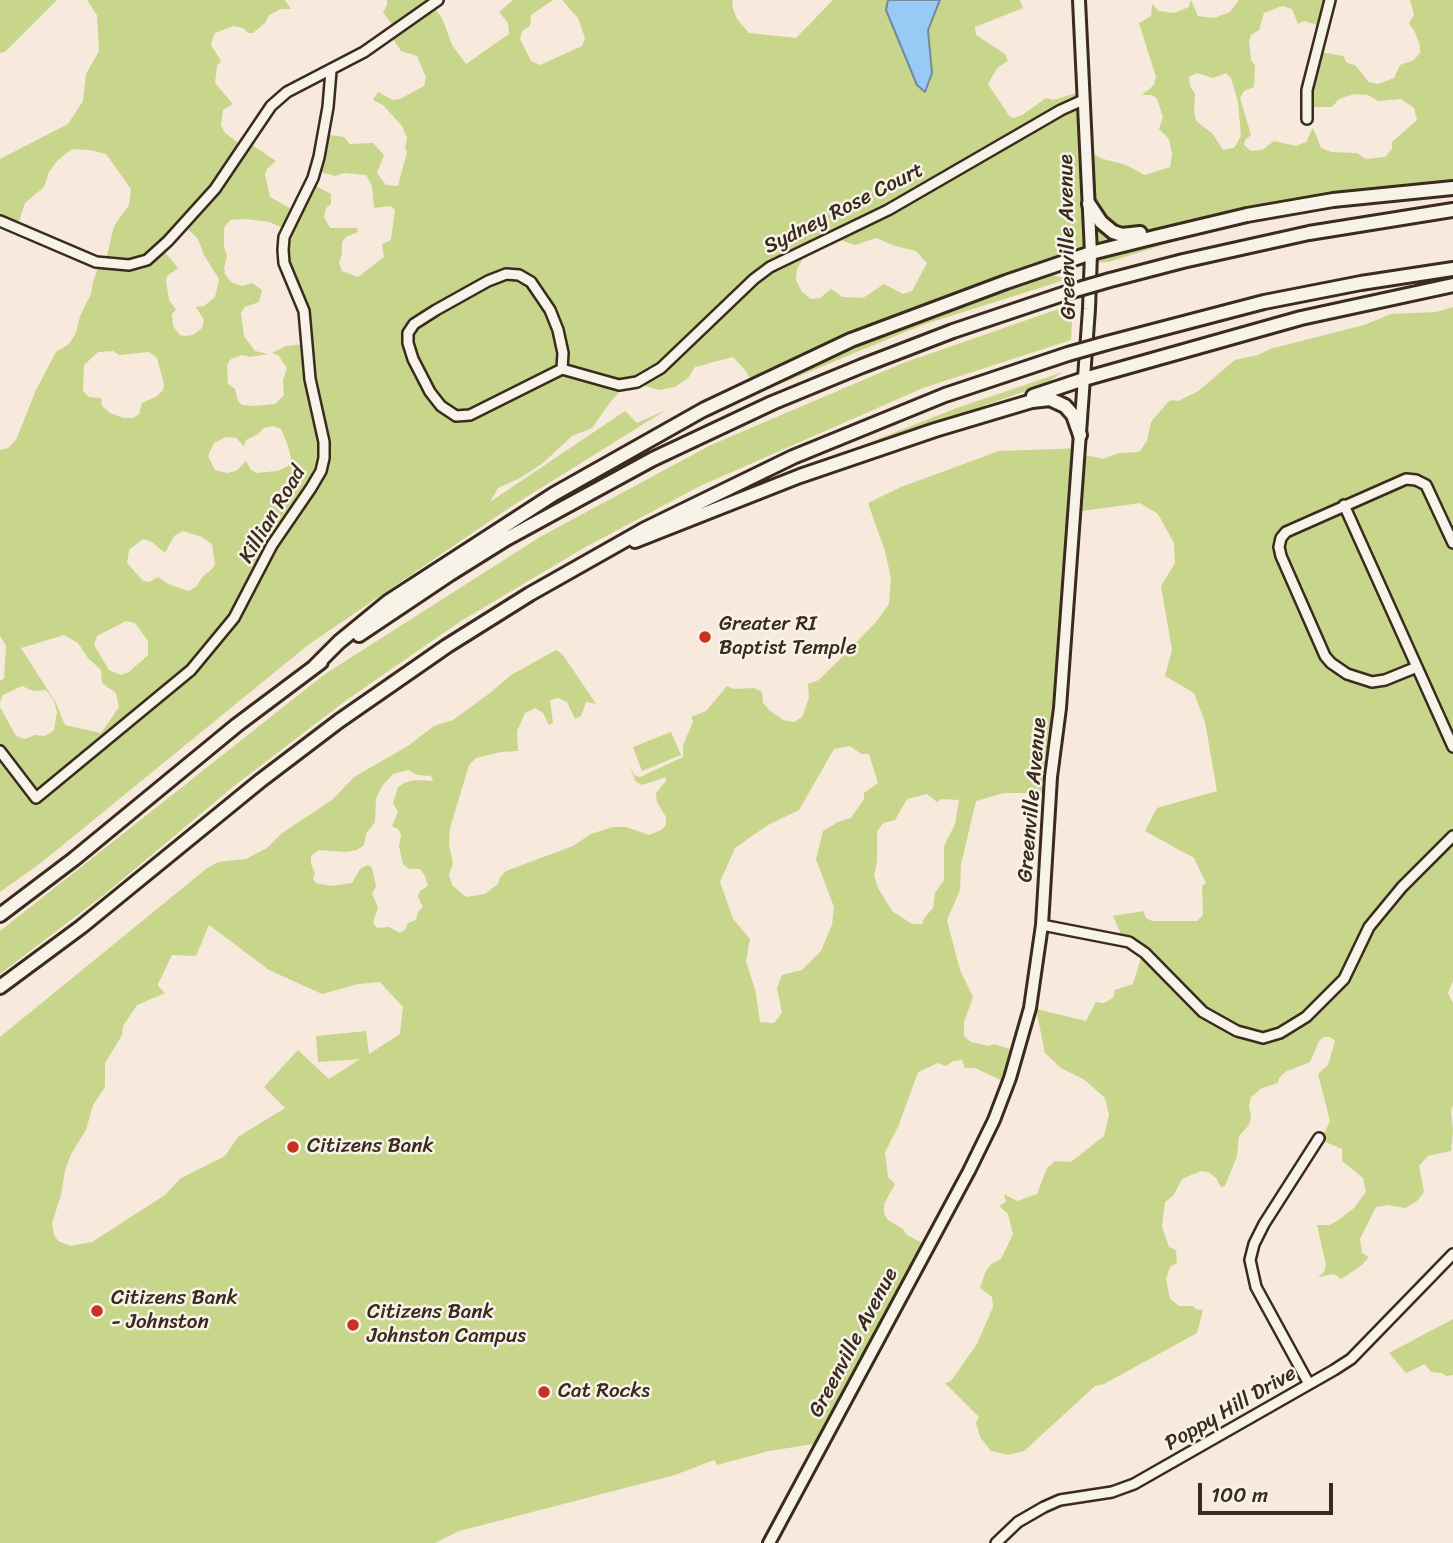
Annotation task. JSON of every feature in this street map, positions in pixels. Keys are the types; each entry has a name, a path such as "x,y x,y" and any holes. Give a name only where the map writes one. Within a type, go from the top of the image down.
{"highway":[{"path":"314,666 388,601 575,481 684,420 771,376 872,331 1091,253 1189,229 1333,200 1453,188"},
{"path":"1089,204 1105,226 1122,235 1166,228 1189,229"},
{"path":"0,915 74,859 237,725 395,609 562,507 663,454 772,403 862,366 953,331 1072,291 1204,256 1309,233 1453,210"},
{"path":"0,987 81,927 260,781 357,708 474,628 601,552 704,499 843,435 945,395 1068,354 1190,320 1296,295 1453,269"},
{"path":"601,552 653,535 800,476 1084,379 1300,318 1453,285"},
{"path":"953,424 1032,401 1050,399 1069,410 1080,435"}],"main road":[{"name":"Greenville Avenue","path":"769,1543 994,1120 1010,1078 1030,1008 1042,925 1050,788 1060,708 1091,253 1079,0"}],"street":[{"path":"0,221 96,262 129,265 147,260 215,189 271,106 287,92 364,52 438,0"},
{"path":"1307,118 1307,90 1330,0"},
{"name":"Killian Road","path":"0,751 36,798 191,670 233,618 272,545 321,471 324,442 310,379 304,311 289,277 283,250 284,237 313,178 319,157 331,71"},
{"name":"Sydney Rose Court","path":"562,369 619,385 648,377 770,267 888,209 1060,110 1083,100"},
{"path":"506,274 519,275 531,282 550,310 563,353 562,369 470,415 456,416 441,406 430,392 413,359 408,333 414,324 488,281 506,274"},
{"path":"1417,667 1385,680 1372,682 1348,674 1325,656 1281,556 1281,538 1286,531 1397,481 1416,480 1426,485 1453,543"},
{"path":"1344,505 1453,747"},
{"path":"1042,925 1129,942 1145,953 1203,1012 1237,1031 1263,1038 1280,1033 1306,1017 1344,979 1369,927 1402,887 1453,836"},
{"path":"1309,1384 1256,1287 1250,1260 1264,1224 1319,1138"},
{"name":"Poppy Hill Drive","path":"996,1543 1018,1522 1044,1507 1077,1496 1112,1492 1134,1484 1352,1359 1453,1254"}],"green space":[{"path":"0,0 57,0 5,52 0,53"},
{"path":"87,0 285,0 291,9 281,9 269,15 265,23 253,33 234,26 215,33 211,45 221,61 217,66 215,83 233,104 223,110 221,125 225,133 244,147 249,143 276,161 265,174 270,197 295,211 310,183 331,194 331,204 326,208 324,217 330,228 357,228 358,232 346,237 342,242 339,263 342,271 358,277 384,257 382,244 391,240 395,210 391,206 374,208 372,186 366,175 344,173 335,176 315,170 323,134 344,137 350,144 373,143 384,155 377,173 386,185 398,186 407,152 407,138 402,126 383,105 373,100 378,92 393,100 400,99 424,86 426,77 417,56 401,51 391,36 395,29 383,12 387,0 438,0 433,6 442,18 452,45 466,64 509,34 508,23 499,12 513,0 553,0 531,15 530,26 522,31 520,39 531,61 540,65 582,46 585,38 578,18 562,0 733,0 732,6 737,19 749,33 796,38 833,0 1020,0 1023,8 975,27 976,35 1005,54 1008,61 997,68 988,84 1010,117 1022,115 1046,98 1053,100 1077,93 1088,93 1091,153 1145,175 1170,167 1172,154 1169,139 1159,129 1163,117 1157,99 1152,95 1142,95 1154,85 1156,77 1139,23 1151,16 1152,4 1159,11 1174,13 1189,7 1191,0 1198,16 1214,18 1230,12 1239,0 1333,0 1324,27 1304,21 1298,24 1292,9 1282,6 1264,13 1259,30 1251,35 1249,41 1251,60 1255,66 1254,87 1244,91 1240,98 1251,135 1244,145 1251,151 1262,150 1274,141 1296,146 1306,142 1313,128 1321,148 1331,152 1357,153 1366,159 1385,157 1392,149 1392,142 1417,120 1414,108 1401,99 1378,101 1368,95 1354,94 1339,99 1332,107 1311,107 1310,93 1320,52 1343,56 1347,63 1355,65 1369,82 1378,84 1394,78 1400,65 1414,60 1420,53 1420,45 1409,24 1414,14 1410,0 1453,0 1453,188 1358,201 1295,215 1254,216 1109,262 1086,263 1030,277 752,383 746,371 733,357 695,367 688,378 675,387 659,390 637,384 625,386 592,428 572,436 543,463 498,488 490,502 625,411 637,423 666,410 512,506 308,645 42,862 0,892 0,707 16,736 25,739 35,735 45,736 54,730 57,712 54,701 46,690 33,691 22,686 3,695 0,702 0,681 4,678 6,646 0,636 0,450 8,448 16,440 36,390 56,352 69,344 76,333 100,262 106,260 114,226 129,205 131,189 106,154 72,149 58,160 49,172 44,187 25,203 18,224 0,219 0,159 68,124 83,101 86,74 99,51 97,15","holes":["1197,73 1213,78 1226,73 1231,78 1238,102 1241,136 1234,148 1223,150 1213,134 1196,121 1195,94 1189,77","246,219 269,222 286,229 280,263 303,314 304,344 286,346 272,353 278,355 287,368 283,380 284,395 275,404 242,405 235,389 228,384 227,365 231,359 242,355 250,357 268,354 255,351 244,336 241,313 245,307 259,302 262,290 252,283 242,286 231,282 225,274 227,256 224,228 230,220","184,225 198,239 204,255 219,279 215,297 204,306 196,307 204,320 202,328 193,335 180,335 173,326 172,314 176,310 169,300 166,281 167,276 178,268 162,249","876,238 916,251 927,263 912,291 903,294 884,284 863,298 843,297 831,289 820,298 811,299 802,292 796,280 797,269 804,257 829,242 840,240 855,245","113,351 119,355 149,352 157,358 163,390 142,403 139,414 133,418 123,418 110,413 102,406 101,398 89,397 83,391 84,365 98,352","273,426 281,429 291,458 288,466 277,471 256,473 246,461 236,471 227,473 215,470 208,456 214,443 226,437 236,438 244,446 246,440 264,428","183,531 202,537 212,544 215,565 196,587 188,591 168,584 158,577 149,582 143,581 127,563 129,550 143,539 152,542 165,553 174,536","126,621 135,623 148,641 148,655 129,672 121,675 109,670 94,645 97,636","64,635 78,643 88,658 101,670 102,683 116,693 119,707 101,733 65,725 56,703 21,648"]},
{"path":"1052,275 1068,279 922,325 768,389 807,366 926,316"},
{"path":"1073,304 1071,340 923,388 700,486 582,549 461,621 348,699 234,786 105,894 0,974 0,931 325,674 540,537 711,445 903,363"},
{"path":"1453,307 1453,981 1448,993 1453,1003 1453,1130 1451,1151 1428,1156 1419,1166 1424,1192 1417,1201 1405,1208 1388,1205 1376,1207 1360,1239 1362,1253 1369,1257 1362,1265 1341,1279 1334,1274 1318,1277 1324,1272 1326,1265 1317,1225 1329,1225 1337,1221 1354,1208 1366,1192 1363,1178 1342,1161 1342,1149 1321,1140 1330,1121 1318,1074 1328,1065 1335,1041 1324,1037 1319,1041 1310,1062 1285,1072 1278,1083 1262,1088 1251,1097 1249,1125 1239,1136 1237,1156 1225,1186 1221,1187 1216,1178 1201,1171 1182,1179 1173,1196 1165,1202 1162,1227 1169,1247 1176,1250 1177,1263 1170,1267 1166,1279 1170,1299 1179,1306 1193,1306 1203,1310 1197,1333 1104,1384 1095,1386 1024,1451 1008,1455 991,1451 980,1437 976,1423 979,1417 945,1383 951,1381 977,1344 993,1307 992,1297 980,1288 985,1273 991,1264 1001,1259 1013,1234 1008,1214 999,1206 1006,1202 1004,1194 1017,1201 1037,1194 1047,1168 1055,1161 1071,1162 1104,1136 1109,1115 1105,1098 1085,1080 1061,1068 1045,1053 1036,1009 1086,1021 1096,1002 1104,1003 1113,998 1115,990 1133,984 1141,958 1121,934 1113,916 1143,911 1146,918 1152,921 1197,921 1203,915 1202,886 1206,883 1194,858 1145,831 1157,808 1217,791 1205,722 1194,693 1165,676 1172,650 1161,586 1175,563 1174,543 1158,514 1140,503 1082,511 1055,793 1004,793 976,801 961,864 960,890 947,920 960,970 973,997 964,1022 964,1036 971,1042 988,1046 994,1044 1016,1051 1007,1083 975,1068 965,1068 962,1060 953,1061 946,1066 938,1063 918,1072 898,1127 885,1152 888,1177 895,1184 884,1204 884,1214 907,1235 926,1245 820,1443 769,1451 717,1465 714,1460 675,1475 459,1531 435,1543 0,1543 0,1037 206,869 218,862 246,859 267,848 282,833 332,800 354,777 408,746 434,726 453,720 511,675 556,650 563,655 596,704 586,702 581,716 575,719 567,702 558,698 550,700 553,723 549,725 543,713 535,708 525,713 517,731 518,751 476,758 469,765 450,828 449,845 453,863 449,875 452,885 466,897 485,894 498,884 506,871 573,846 591,834 613,827 626,827 649,835 661,830 666,825 666,817 657,802 656,793 666,781 666,777 642,785 635,781 630,766 634,775 640,777 683,757 683,745 693,722 691,717 706,711 727,686 734,689 754,688 762,692 763,703 783,720 794,722 802,717 809,698 808,684 819,680 876,622 889,604 891,578 885,551 868,503 901,487 999,451 1084,448 1085,455 1103,459 1119,453 1139,452 1147,441 1151,422 1168,402 1178,401 1197,392 1235,360 1364,325 1391,314 1436,312","holes":["850,746 861,754 869,754 878,783 864,793 864,799 851,818 823,831 816,859 834,907 832,925 821,951 802,970 782,975 777,988 782,1013 774,1023 760,1022 756,993 746,961 750,939 733,919 720,882 735,848 768,825 799,810 834,749","408,770 417,775 431,776 433,781 414,780 404,783 398,787 393,803 398,812 392,826 399,830 401,836 399,846 403,864 409,869 420,869 428,886 420,891 418,897 423,907 416,920 408,923 400,933 389,927 377,928 373,923 378,907 372,894 376,886 372,868 368,865 360,869 352,883 331,886 316,883 311,864 311,856 319,850 345,852 357,850 364,845 366,834 375,822 376,798 393,774","927,794 937,802 941,799 959,800 955,824 944,846 944,880 935,893 933,908 922,924 912,924 892,911 878,888 874,875 877,863 877,832 883,823 895,820 907,799","209,925 269,970 322,994 358,984 380,982 403,1007 400,1034 369,1054 366,1031 316,1036 318,1062 360,1059 329,1079 298,1050 264,1087 285,1108 238,1137 225,1156 181,1178 165,1195 92,1242 71,1246 58,1241 52,1223 65,1171 71,1154 86,1130 93,1105 105,1087 105,1063 122,1035 123,1026 137,1005 165,993 158,984 172,955 196,956"]},
{"path":"1063,372 1043,385 800,470 954,409"},
{"path":"671,732 681,755 642,771 633,747"},
{"path":"1453,1319 1453,1375 1431,1372 1425,1364 1406,1373 1389,1353"}],"water":[{"path":"888,0 940,0 928,30 932,73 925,92 917,85 886,10"}],"place":[{"name":"Greater RI Baptist Temple","path":"705,637"},
{"name":"Citizens Bank","path":"293,1147"},
{"name":"Citizens Bank - Johnston","path":"97,1311"},
{"name":"Citizens Bank Johnston Campus","path":"353,1325"},
{"name":"Cat Rocks","path":"544,1392"}]}
